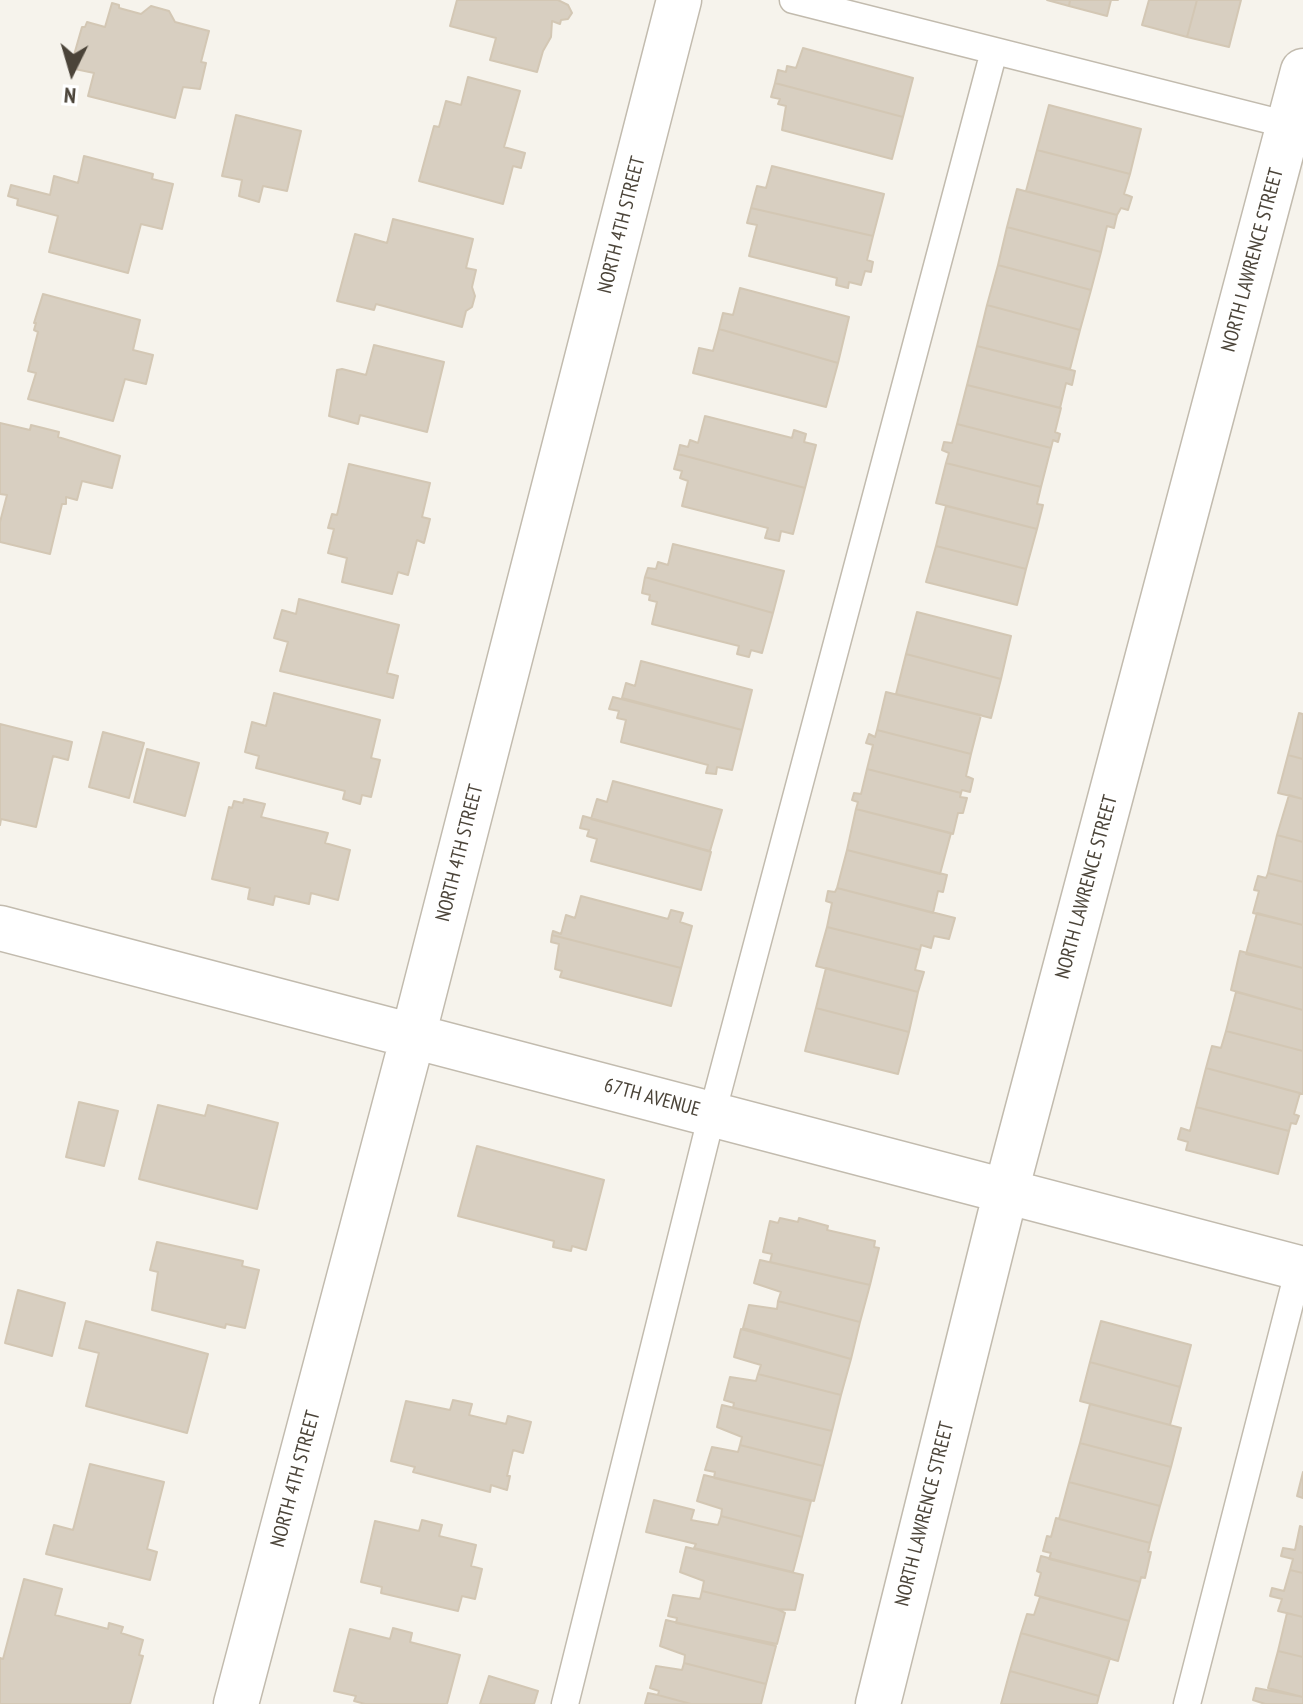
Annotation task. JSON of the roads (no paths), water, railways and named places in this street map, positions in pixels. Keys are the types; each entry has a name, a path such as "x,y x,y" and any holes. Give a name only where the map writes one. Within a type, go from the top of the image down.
{"street":[{"name":"NORTH 4TH STREET","path":"236,1704 413,1036 679,0"},
{"name":"NORTH LAWRENCE STREET","path":"878,1704 1006,1191 1296,127 1303,71"},
{"name":"67TH AVENUE","path":"0,928 1301,1268"}],"lane":[{"path":"793,0 1296,127"},
{"path":"565,1704 712,1114 994,51"},
{"path":"1187,1704 1301,1268"}]}
